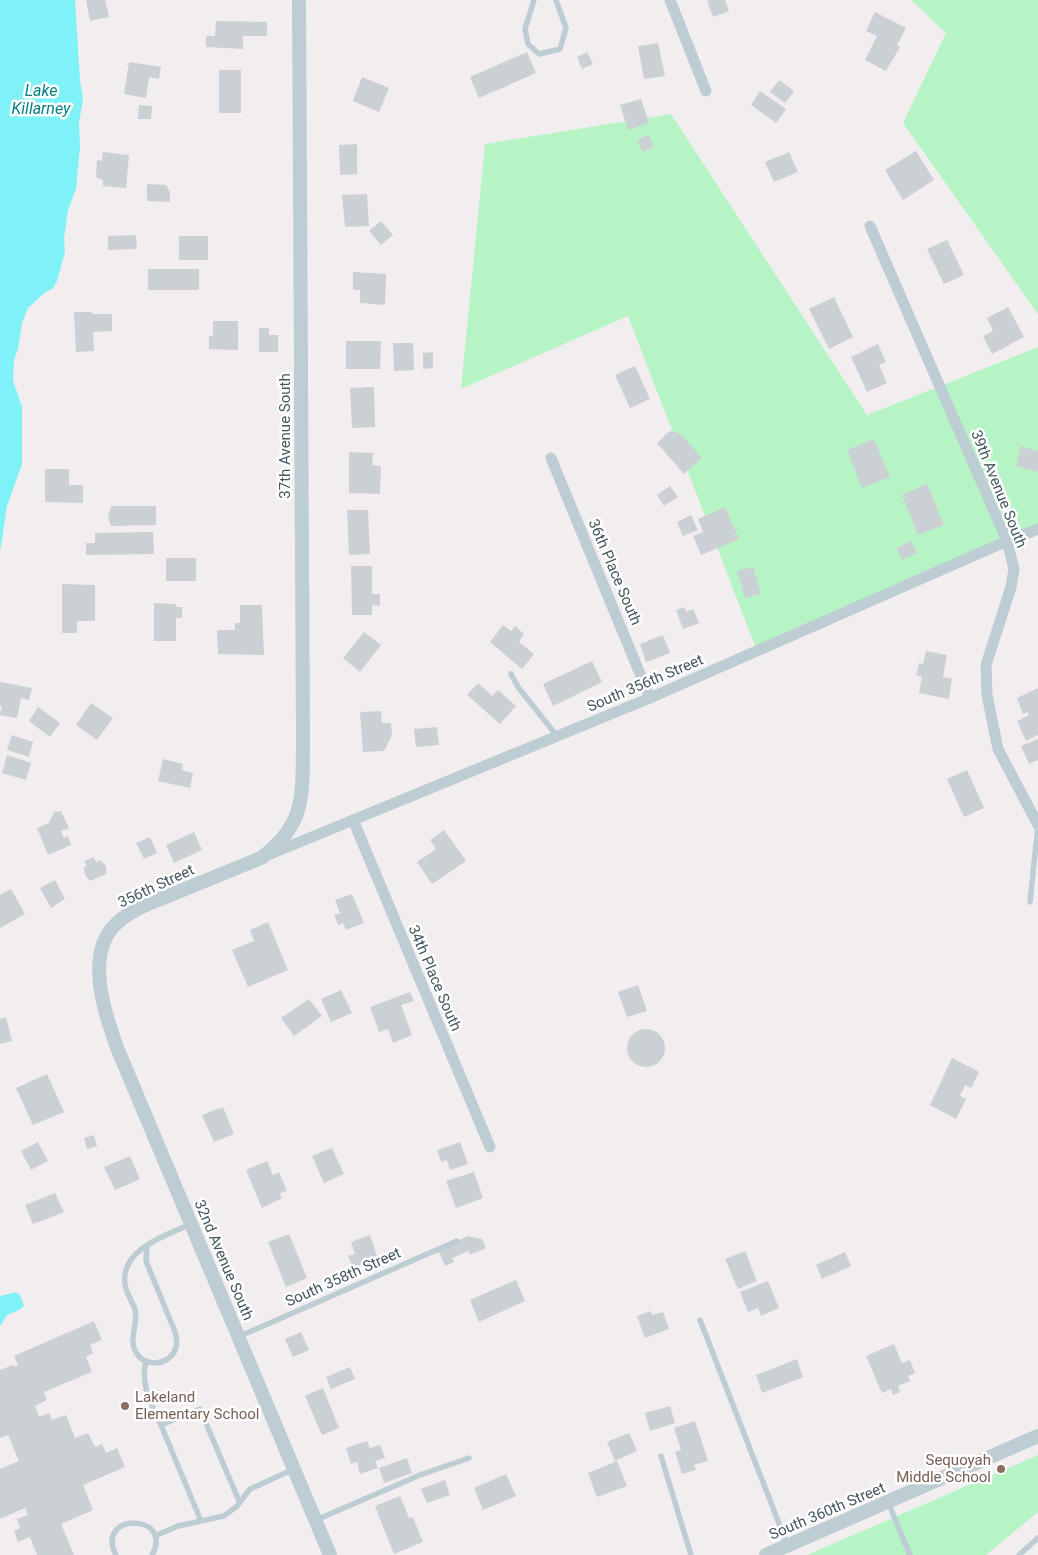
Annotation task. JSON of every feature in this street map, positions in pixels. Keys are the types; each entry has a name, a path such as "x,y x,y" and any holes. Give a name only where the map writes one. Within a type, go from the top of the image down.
{"street":[{"name":"37th Avenue South","path":"261,858 276,846 292,826 299,809 302,778 299,0"},
{"path":"670,0 706,91"},
{"name":"39th Avenue South","path":"870,226 1007,541 1014,569 1011,587 986,665 987,695 998,750 1038,825"},
{"name":"36th Place South","path":"551,458 650,698"},
{"name":"South 356th Street","path":"261,858 650,698 1038,529"},
{"name":"34th Place South","path":"353,820 490,1147"},
{"name":"356th Street","path":"99,974 103,944 111,929 124,917 150,903 261,858"},
{"name":"32nd Avenue South","path":"99,974 103,1004 110,1029 330,1555"},
{"name":"South 360th Street","path":"766,1555 1038,1436"}],"lane":[{"path":"534,0 525,29 528,44 539,54 560,49 566,28 556,0"},
{"path":"511,674 518,687 557,736"},
{"path":"1030,902 1038,825"},
{"path":"147,1245 146,1261 177,1341 176,1348 168,1359 153,1363 138,1356 134,1348 132,1340 136,1318 135,1309 125,1284 125,1275 129,1264 136,1254 147,1245 191,1224"},
{"name":"South 358th Street","path":"238,1337 457,1241"},
{"path":"700,1320 788,1546"},
{"path":"146,1361 144,1381 146,1392 201,1521"},
{"path":"161,1425 200,1409 239,1501"},
{"path":"661,1456 691,1555"},
{"path":"316,1521 420,1475 469,1458"},
{"path":"155,1536 178,1526 214,1520 224,1516 237,1506 250,1489 294,1469"},
{"path":"888,1502 910,1555"},
{"path":"116,1555 113,1548 113,1537 123,1525 134,1522 139,1522 149,1527 155,1536 156,1547 152,1555"},
{"path":"1019,1555 1038,1538"}],"green space":[{"path":"911,0 1038,0 1038,314 903,123 946,33"},
{"path":"671,114 867,415 1038,347 1038,534 757,651 628,316 461,389 485,144"},
{"name":"Sequoyah Middle School","path":"1038,1455 1038,1512 986,1555 807,1555"}],"water":[{"name":"Lake Killarney","path":"0,0 75,0 83,99 79,123 80,147 76,189 68,210 64,238 65,252 57,281 53,288 43,294 28,308 22,323 18,349 14,360 13,380 22,407 22,464 7,506 0,552"},
{"path":"16,1292 20,1295 24,1305 21,1309 7,1315 0,1326 0,1296"}],"building":[{"path":"86,0 105,0 109,17 90,21"},
{"path":"725,0 729,11 713,17 707,1"},
{"path":"875,12 906,28 897,45 900,47 886,71 865,60 877,36 866,31"},
{"path":"216,21 267,22 267,36 243,36 243,49 206,47 206,36 215,36"},
{"path":"658,43 665,76 644,79 638,46"},
{"path":"527,52 536,73 479,98 470,77"},
{"path":"587,52 593,64 582,69 577,57"},
{"path":"129,62 161,67 159,79 149,77 146,98 124,94"},
{"path":"219,70 241,70 241,113 219,113"},
{"path":"362,77 389,88 379,112 353,101"},
{"path":"779,80 794,91 785,103 770,92"},
{"path":"760,91 786,109 776,123 751,105"},
{"path":"641,99 649,123 628,130 620,105"},
{"path":"139,105 152,106 151,119 138,119"},
{"path":"649,135 654,147 643,152 637,140"},
{"path":"357,144 357,174 340,175 339,145"},
{"path":"916,151 934,180 903,200 885,170"},
{"path":"103,152 129,155 126,188 103,186 103,180 96,177 97,160 102,161"},
{"path":"789,152 798,172 774,182 765,162"},
{"path":"147,184 166,185 170,192 170,202 147,201"},
{"path":"367,194 369,226 345,227 342,195"},
{"path":"381,221 393,235 381,245 369,231"},
{"path":"136,235 137,249 108,250 108,236"},
{"path":"179,236 208,236 208,260 179,260"},
{"path":"947,240 964,275 944,284 927,249"},
{"path":"148,269 199,269 199,290 148,290"},
{"path":"353,272 386,274 385,305 360,303 360,290 353,290"},
{"path":"834,297 853,337 829,349 809,309"},
{"path":"1008,307 1024,337 992,354 983,336 993,331 987,318"},
{"path":"74,312 112,314 112,331 93,332 94,351 76,352"},
{"path":"213,321 238,321 238,350 209,349 209,336 213,336"},
{"path":"259,328 269,328 269,335 278,335 278,352 259,352"},
{"path":"346,341 381,341 380,369 346,369"},
{"path":"393,343 413,343 414,370 394,371"},
{"path":"878,344 886,362 879,365 887,383 867,392 851,357"},
{"path":"433,352 433,368 423,369 423,353"},
{"path":"635,366 650,399 630,408 615,375"},
{"path":"374,387 375,427 352,428 350,388"},
{"path":"670,431 681,434 702,458 684,474 657,443"},
{"path":"874,439 890,477 862,488 847,450"},
{"path":"1021,446 1038,451 1038,472 1016,466"},
{"path":"349,452 373,453 372,465 381,466 380,494 349,493"},
{"path":"45,469 69,469 69,485 83,485 83,503 45,502"},
{"path":"927,484 944,525 918,535 902,495"},
{"path":"670,486 678,497 664,506 657,495"},
{"path":"111,506 156,506 156,525 111,526 108,517"},
{"path":"725,507 739,539 701,555 693,536 703,532 698,519"},
{"path":"347,510 368,510 370,554 349,555"},
{"path":"691,515 698,530 683,536 677,522"},
{"path":"153,532 154,554 86,555 86,543 95,543 95,533"},
{"path":"911,541 917,553 902,560 897,548"},
{"path":"166,558 196,558 196,581 166,581"},
{"path":"351,566 372,566 372,594 380,594 380,606 372,605 372,615 352,615"},
{"path":"753,567 761,594 745,598 737,571"},
{"path":"62,584 95,585 95,621 77,621 77,633 62,633"},
{"path":"154,603 176,604 176,607 182,607 182,618 176,618 176,641 154,641"},
{"path":"240,605 262,605 264,655 218,654 217,630 235,630 235,623 240,623"},
{"path":"684,607 686,612 693,609 699,623 683,629 676,610"},
{"path":"503,625 511,631 515,626 524,634 519,642 534,654 522,669 490,642"},
{"path":"364,632 381,645 360,672 343,658"},
{"path":"663,635 670,653 646,662 640,644"},
{"path":"926,651 947,655 943,677 952,679 949,699 919,693 922,677 916,675 919,663 923,664"},
{"path":"592,661 602,682 553,706 543,684"},
{"path":"0,682 32,688 29,700 21,698 17,718 0,715 2,706 0,706"},
{"path":"478,683 492,696 498,690 516,706 500,724 467,695"},
{"path":"1038,688 1038,735 1026,741 1017,721 1029,715 1028,712 1023,714 1017,698"},
{"path":"91,703 113,718 97,740 76,725"},
{"path":"38,707 60,723 50,737 29,721"},
{"path":"381,711 382,723 391,723 392,735 384,751 363,752 360,712"},
{"path":"437,727 439,745 416,747 414,729"},
{"path":"12,735 33,742 29,757 7,750"},
{"path":"1038,739 1038,760 1029,764 1021,746"},
{"path":"7,755 31,763 26,780 2,773"},
{"path":"163,759 183,764 182,770 193,773 190,788 158,781"},
{"path":"967,770 984,808 964,817 947,779"},
{"path":"61,811 69,828 61,831 64,838 68,836 71,845 48,855 37,828 49,823 54,812"},
{"path":"444,830 466,861 432,884 417,862 436,849 430,840"},
{"path":"194,832 202,850 174,863 166,845"},
{"path":"150,837 157,853 144,859 136,843"},
{"path":"94,857 96,862 100,860 106,866 106,874 90,881 85,875 84,867 87,866 84,861"},
{"path":"55,880 65,899 51,908 40,888"},
{"path":"11,889 25,914 0,928 0,895"},
{"path":"352,894 364,923 346,930 343,923 338,925 334,915 340,913 335,900"},
{"path":"268,922 288,970 248,987 232,950 254,941 250,930"},
{"path":"638,985 647,1011 627,1017 618,992"},
{"path":"341,990 352,1013 331,1022 321,999"},
{"path":"410,992 414,1001 401,1005 412,1035 393,1043 388,1029 379,1032 370,1007"},
{"path":"309,999 322,1016 294,1036 281,1018"},
{"path":"6,1017 12,1041 0,1044 0,1019"},
{"path":"646,1029 659,1035 665,1048 659,1061 646,1067 633,1061 627,1048 633,1035"},
{"path":"952,1058 979,1072 971,1088 965,1085 960,1096 966,1099 956,1119 930,1105"},
{"path":"47,1074 64,1112 33,1125 16,1088"},
{"path":"223,1107 234,1134 214,1142 202,1115"},
{"path":"94,1135 97,1146 87,1149 84,1138"},
{"path":"38,1142 48,1161 31,1170 21,1151"},
{"path":"460,1142 468,1164 450,1170 447,1160 441,1162 437,1150"},
{"path":"332,1148 344,1174 324,1183 312,1156"},
{"path":"130,1156 140,1179 115,1190 104,1167"},
{"path":"267,1161 273,1175 279,1172 287,1191 280,1193 282,1198 262,1208 246,1170"},
{"path":"474,1172 483,1198 456,1208 446,1181"},
{"path":"55,1193 64,1212 33,1224 25,1205"},
{"path":"289,1234 307,1278 286,1287 268,1242"},
{"path":"370,1235 378,1259 353,1268 348,1256 355,1254 351,1242"},
{"path":"468,1236 482,1239 486,1248 470,1255 468,1251 452,1258 454,1262 445,1266 438,1250"},
{"path":"745,1251 757,1281 738,1289 725,1259"},
{"path":"845,1252 851,1266 822,1279 816,1265"},
{"path":"516,1280 525,1301 479,1322 470,1300"},
{"path":"768,1281 779,1308 761,1316 758,1308 748,1312 740,1292"},
{"path":"651,1311 652,1315 663,1312 669,1329 645,1338 637,1316"},
{"path":"94,1321 102,1340 90,1345 93,1353 86,1357 92,1372 44,1392 47,1400 35,1406 39,1417 49,1413 52,1420 66,1415 75,1438 88,1433 95,1447 102,1444 106,1453 117,1448 125,1467 83,1485 93,1510 61,1524 74,1555 37,1555 30,1537 18,1542 14,1531 20,1528 17,1519 28,1515 25,1508 0,1519 0,1469 19,1461 8,1435 0,1438 0,1370 18,1365 14,1356"},
{"path":"301,1332 309,1350 293,1357 285,1339"},
{"path":"894,1344 902,1363 910,1360 915,1373 908,1376 910,1381 898,1386 900,1392 893,1395 891,1389 882,1393 866,1356"},
{"path":"797,1359 803,1377 762,1393 756,1375"},
{"path":"350,1367 355,1379 331,1389 326,1377"},
{"path":"323,1388 339,1428 322,1435 305,1396"},
{"path":"670,1406 675,1423 650,1431 645,1413"},
{"path":"695,1421 708,1461 694,1465 696,1470 682,1474 675,1452 681,1450 674,1428"},
{"path":"629,1433 637,1451 615,1461 607,1442"},
{"path":"367,1441 370,1448 380,1445 385,1458 375,1461 378,1468 360,1474 357,1462 351,1464 346,1448"},
{"path":"407,1458 412,1473 384,1483 379,1468"},
{"path":"617,1461 627,1486 597,1497 588,1473"},
{"path":"506,1474 516,1496 483,1510 474,1488"},
{"path":"445,1480 450,1495 427,1503 421,1489"},
{"path":"400,1496 409,1518 413,1517 423,1542 394,1554 375,1506"}],"place":[{"name":"Lakeland Elementary School","path":"125,1406"},
{"name":"Sequoyah Middle School","path":"1001,1469"}]}
